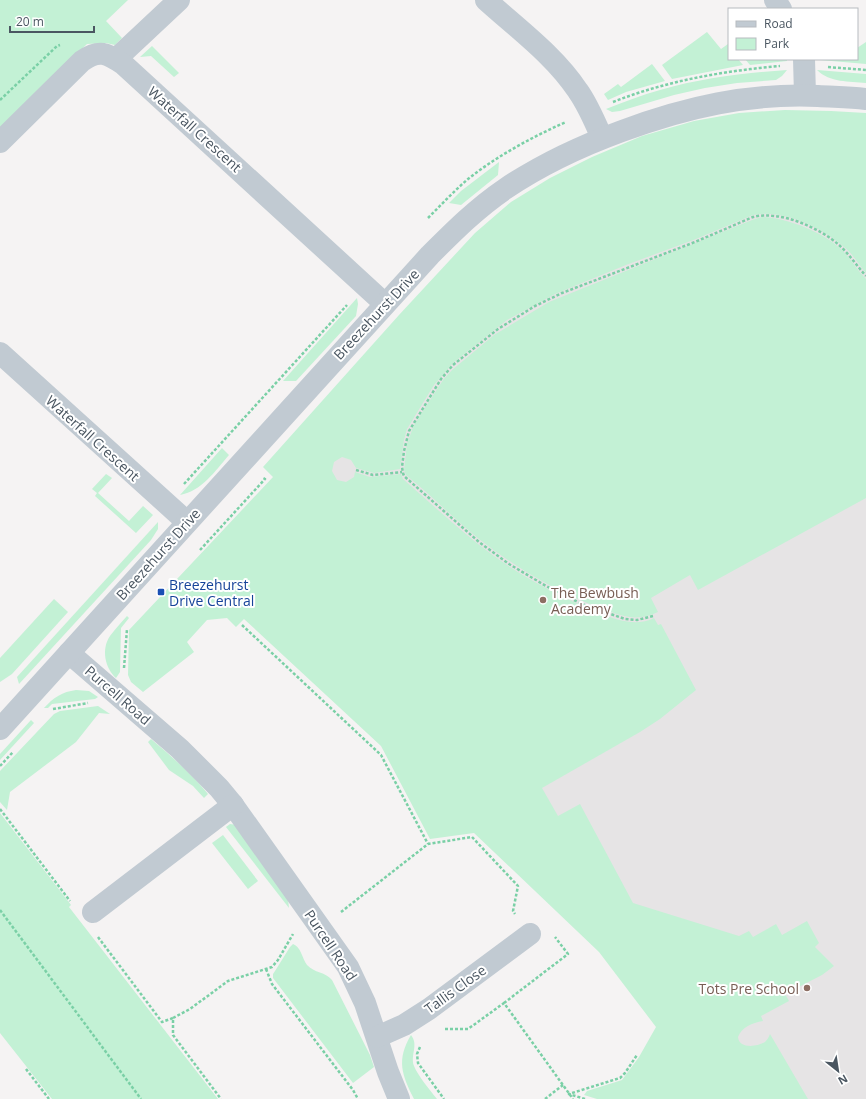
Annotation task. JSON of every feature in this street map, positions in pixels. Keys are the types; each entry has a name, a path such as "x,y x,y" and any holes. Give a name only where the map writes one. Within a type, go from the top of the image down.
{"street":[{"path":"116,59 179,0"},
{"path":"486,0 541,48 567,76 579,92 602,138"},
{"name":"Waterfall Crescent","path":"0,142 82,61 90,55 98,53 108,54 123,64 385,304"},
{"path":"804,60 805,96"},
{"name":"Breezehurst Drive","path":"0,729 385,304 449,236 491,199 534,171 566,154 602,138 672,113 711,104 759,97 853,97 866,100"},
{"name":"Waterfall Crescent","path":"0,353 187,522"},
{"name":"Purcell Road","path":"69,653 185,754 219,788 233,805 355,979 399,1099"},
{"path":"83,909 233,805"},
{"name":"Tallis Close","path":"377,1037 404,1025 423,1013 530,934"}],"path":[{"path":"0,100 57,46 64,45"},
{"path":"653,616 637,620 625,619 582,604 541,583 509,564 480,542 404,476 402,472 405,444 409,431 445,373 508,322 535,306 695,242 748,219 762,215 782,217 796,221 830,238 841,247 866,276"},
{"path":"356,470 373,475 402,472"},
{"path":"242,625 381,755 428,844"},
{"path":"0,809 83,909"},
{"path":"320,927 428,844 472,837 518,886 513,911 530,934 545,923 568,954 468,1029 440,1028"},
{"path":"0,910 141,1099"},
{"path":"97,937 162,1022 190,1009 228,981 266,970 275,964 294,933"},
{"path":"266,970 272,984 353,1090 358,1099"},
{"path":"504,1003 573,1099"},
{"path":"173,1018 173,1035 222,1099"},
{"path":"423,1042 417,1054 418,1063 444,1099"},
{"path":"569,1094 620,1078 637,1055"},
{"path":"26,1069 49,1099"},
{"path":"545,1099 563,1085"},
{"path":"569,1094 585,1099"}],"shaded area":[{"name":"The Bewbush Academy","path":"866,162 866,1099 719,1099 677,1033 464,795 197,581 430,317"}],"green space":[{"path":"0,0 128,0 106,21 122,38 115,45 106,43 87,44 0,130"},
{"path":"707,32 721,49 728,44 728,60 739,60 743,65 672,79 662,65"},
{"path":"866,42 866,64 820,60 858,60 858,47"},
{"path":"152,46 179,73 174,77 151,56 140,57"},
{"path":"746,60 787,60 787,61 750,65"},
{"path":"652,64 665,81 626,92 608,100 604,94 618,84 621,87"},
{"path":"787,70 776,80 737,83 705,88 674,95 620,111 612,112 606,109 653,92 692,82 739,74"},
{"path":"817,70 866,74 866,83 834,79"},
{"path":"785,110 866,113 866,273 847,250 825,233 789,217 765,214 753,215 555,294 507,320 453,363 434,385 407,429 400,469 374,473 356,468 351,460 342,457 334,462 332,471 337,480 346,482 354,477 355,472 370,477 401,474 403,479 470,538 527,578 587,608 611,618 628,622 637,622 654,618 658,625 661,624 696,690 660,719 640,732 542,788 558,816 580,804 633,903 739,936 749,931 753,937 776,924 782,935 807,921 819,943 815,947 834,966 822,975 785,994 789,1001 761,1016 763,1021 748,1026 738,1037 742,1044 753,1046 765,1042 770,1034 808,1099 597,1099 584,1095 587,1091 622,1080 639,1057 656,1027 599,952 474,833 430,839 381,746 244,619 236,627 227,618 207,620 187,642 194,652 143,692 131,682 128,675 129,630 273,477 263,467 399,315 475,233 511,202 550,178 592,157 642,136 694,121 739,113"},
{"path":"499,162 498,175 461,205 449,203 461,191"},
{"path":"762,217 794,223 825,237 842,250 866,279 866,498 698,590 690,575 651,598 658,612 642,617 628,617 581,601 521,569 479,539 406,475 404,470 407,444 413,427 423,411 443,380 452,370 494,335 549,302"},
{"path":"357,298 358,304 356,316 296,381 283,381"},
{"path":"222,448 229,455 208,480 188,493 180,495"},
{"path":"106,474 112,478 98,493 129,521 143,506 153,515 136,533 95,496 97,493 92,489"},
{"path":"158,522 158,529 151,540 19,684 17,677"},
{"path":"54,599 68,612 12,674 0,682 0,658"},
{"path":"127,616 129,618 121,628 120,672 116,678 109,669 105,652 107,641 110,636"},
{"path":"76,690 89,691 98,697 95,699 52,704 48,708 44,708 58,696 66,692"},
{"path":"98,706 110,714 99,713 76,742 10,792 7,810 0,802 0,771 54,714 60,711"},
{"path":"31,720 34,723 0,760 0,754"},
{"path":"151,739 195,779 208,794 204,798 193,786 169,770 148,742"},
{"path":"0,813 71,905 69,907 218,1099 52,1099 0,1033"},
{"path":"230,824 237,825 288,899 289,908 226,827"},
{"path":"223,835 258,881 248,889 212,843"},
{"path":"293,944 300,950 310,968 327,975 332,980 370,1055 374,1067 353,1083 273,978 273,974"},
{"path":"411,1035 414,1043 414,1066 437,1099 414,1099 406,1082 402,1067 402,1060 403,1052"}],"place":[{"name":"Breezehurst Drive Central","path":"161,592"},
{"name":"The Bewbush Academy","path":"543,600"},
{"name":"Tots Pre School","path":"807,988"}]}
